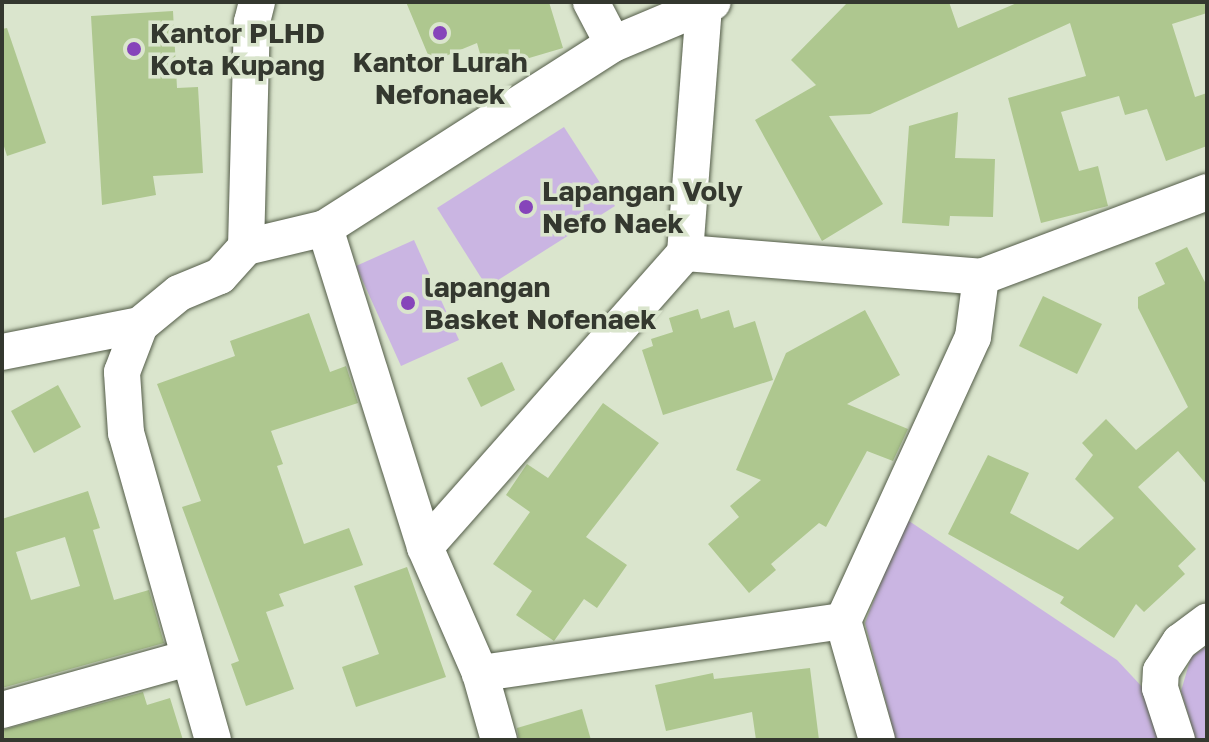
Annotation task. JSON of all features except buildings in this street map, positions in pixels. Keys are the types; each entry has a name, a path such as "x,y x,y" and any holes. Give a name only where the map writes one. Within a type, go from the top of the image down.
{"street":[{"path":"246,247 252,22 257,2"},
{"path":"591,2 613,44"},
{"path":"2,352 140,325 179,293 220,276 246,247 325,228 613,44 708,4 685,253 425,547"},
{"path":"685,253 981,277 1207,192"},
{"path":"325,228 425,547 480,673 499,740"},
{"path":"877,740 843,621 973,337 981,277"},
{"path":"140,325 122,372 126,433 213,740"},
{"path":"480,673 843,621"},
{"path":"1177,740 1160,688 1161,671 1180,642 1207,622"},
{"path":"2,710 188,658"}],"shaded area":[{"name":"Lapangan Voly Nefo Naek","path":"564,127 615,206 487,287 437,208"},
{"name":"lapangan Basket Nofenaek","path":"414,240 459,340 401,366 356,266"},
{"path":"906,519 1117,660 1145,690 1159,740 896,740 865,623"},
{"path":"1207,646 1207,740 1196,740 1181,691 1191,657"}],"place":[{"name":"Kantor Lurah Nefonaek","path":"440,33"},
{"name":"Kantor PLHD Kota Kupang","path":"134,49"},
{"name":"Lapangan Voly Nefo Naek","path":"526,207"},
{"name":"lapangan Basket Nofenaek","path":"408,303"}]}
